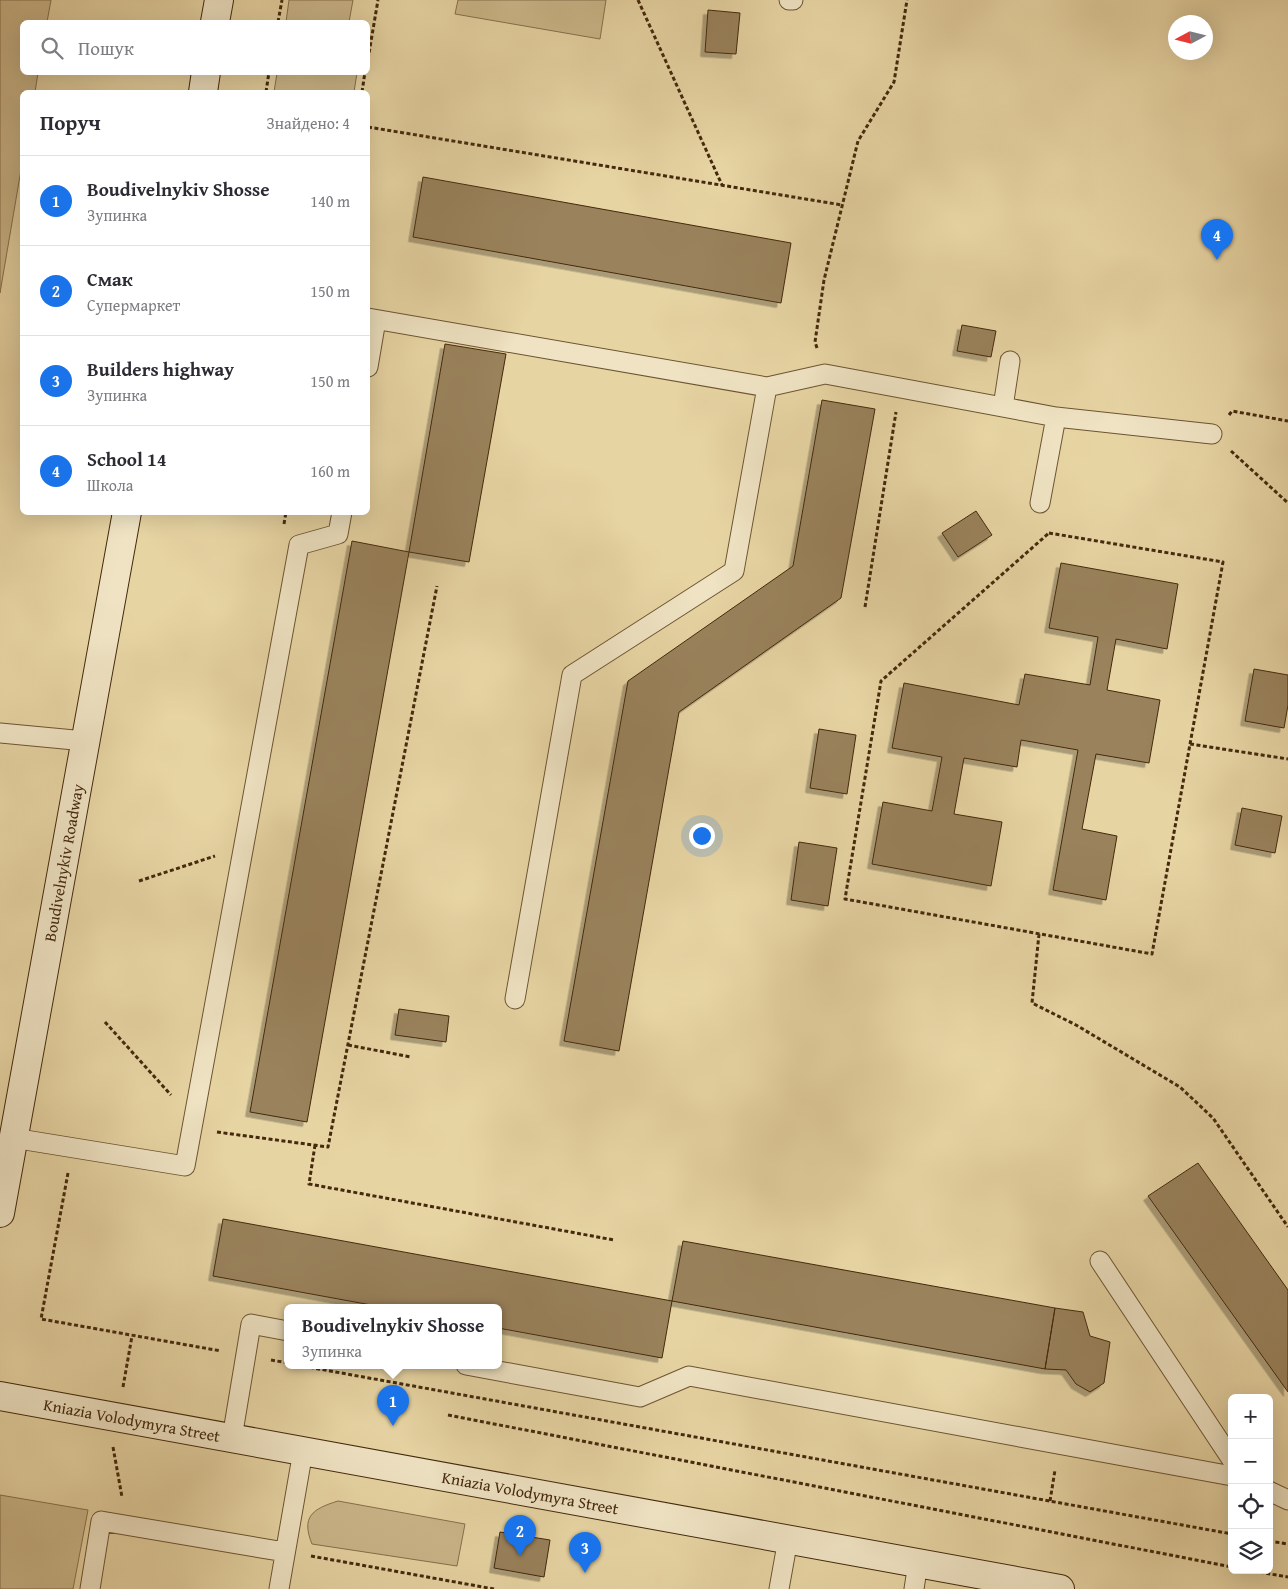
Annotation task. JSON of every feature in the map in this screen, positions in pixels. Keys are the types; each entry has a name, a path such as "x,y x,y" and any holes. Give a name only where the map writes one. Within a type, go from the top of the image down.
{"main road":[{"path":"215,20 220,0"},
{"path":"203,90 206,75"},
{"name":"Boudivelnykiv Roadway","path":"0,1213 126,515"},
{"name":"Kniazia Volodymyra Street","path":"0,1396 788,1539 916,1576 1060,1589"}],"lane":[{"path":"370,344 372,319 767,387 825,374 1056,417 1212,434"},
{"path":"1004,407 1010,361"},
{"path":"515,999 572,675 734,570 767,387"},
{"path":"1040,503 1056,417"},
{"path":"14,1138 185,1166 299,545 338,534 341,515"},
{"path":"0,733 85,741"},
{"path":"1100,1260 1228,1454"},
{"path":"232,1438 245,1355 252,1324 284,1330"},
{"path":"488,1369 640,1397 689,1376 1228,1475"},
{"path":"279,1589 303,1451"},
{"path":"1273,1493 1288,1500"},
{"path":"90,1589 102,1521 285,1552"},
{"path":"779,1589 788,1539"}],"path":[{"path":"278,20 282,0"},
{"path":"370,48 378,0"},
{"path":"638,0 722,185"},
{"path":"825,374 815,342 824,280 858,141 894,82 907,0"},
{"path":"266,90 269,75"},
{"path":"362,90 365,75"},
{"path":"370,127 842,205"},
{"path":"865,607 900,388"},
{"path":"1288,421 1232,411 1212,434 1288,503"},
{"path":"1049,533 1223,562 1152,954 1039,934 845,899 881,680 1049,533"},
{"path":"192,1128 328,1147 438,586"},
{"path":"1190,744 1288,758"},
{"path":"139,881 221,854"},
{"path":"1039,934 1032,1003 1076,1026 1180,1087 1212,1118 1288,1227"},
{"path":"105,1022 175,1100"},
{"path":"348,1046 411,1057"},
{"path":"315,1145 309,1184 614,1240"},
{"path":"72,1147 41,1319 284,1362"},
{"path":"319,1369 1228,1533"},
{"path":"448,1415 1228,1566"},
{"path":"1050,1501 1059,1444"},
{"path":"113,1449 128,1526"},
{"path":"1273,1541 1288,1544"},
{"path":"285,1552 494,1589"},
{"path":"1270,1574 1288,1577"}],"shaded area":[{"path":"0,0 51,0 47,20 20,20 20,75 38,75 35,90 20,90 20,176 0,293"},
{"path":"289,0 353,0 349,20 286,20"},
{"path":"458,0 606,0 600,39 455,14"},
{"path":"277,75 357,75 354,90 274,90"},
{"path":"0,1495 88,1510 73,1589 0,1589"},
{"path":"338,1501 465,1524 457,1566 312,1544 308,1527 311,1515 321,1507"}],"building":[{"path":"708,10 740,13 736,54 705,52"},
{"path":"423,177 791,243 781,303 413,237"},
{"path":"962,325 996,331 991,357 957,351"},
{"path":"445,344 506,354 469,562 409,552"},
{"path":"822,400 875,409 841,598 679,712 619,1051 564,1041 628,681 793,566"},
{"path":"976,511 992,535 958,557 942,533"},
{"path":"352,541 409,552 307,1122 250,1112"},
{"path":"1061,563 1178,584 1167,649 1116,639 1107,690 1160,700 1149,763 1096,754 1082,829 1117,836 1106,900 1053,890 1078,750 1021,740 1017,767 964,758 954,814 1002,822 991,886 872,864 883,802 932,811 942,757 892,748 904,683 1019,705 1025,674 1090,685 1098,637 1049,628"},
{"path":"1254,669 1288,675 1288,705 1284,728 1245,721"},
{"path":"819,729 856,735 847,794 810,788"},
{"path":"1242,808 1282,816 1275,853 1235,845"},
{"path":"799,842 837,848 828,906 791,900"},
{"path":"399,1009 449,1016 446,1042 395,1035"},
{"path":"1198,1163 1288,1290 1288,1392 1148,1196"},
{"path":"223,1219 672,1301 662,1358 502,1329 502,1304 366,1304 213,1276"},
{"path":"683,1241 1055,1308 1045,1369 672,1301"},
{"path":"1055,1308 1083,1312 1090,1336 1110,1342 1104,1383 1090,1392 1076,1384 1066,1370 1045,1369"},
{"path":"500,1532 550,1540 544,1577 494,1568"}],"place":[{"name":"School 14","path":"1217,260"},
{"name":"Boudivelnykiv Shosse","path":"393,1426"},
{"name":"Смак","path":"520,1556"},
{"name":"Builders highway","path":"585,1573"}]}
